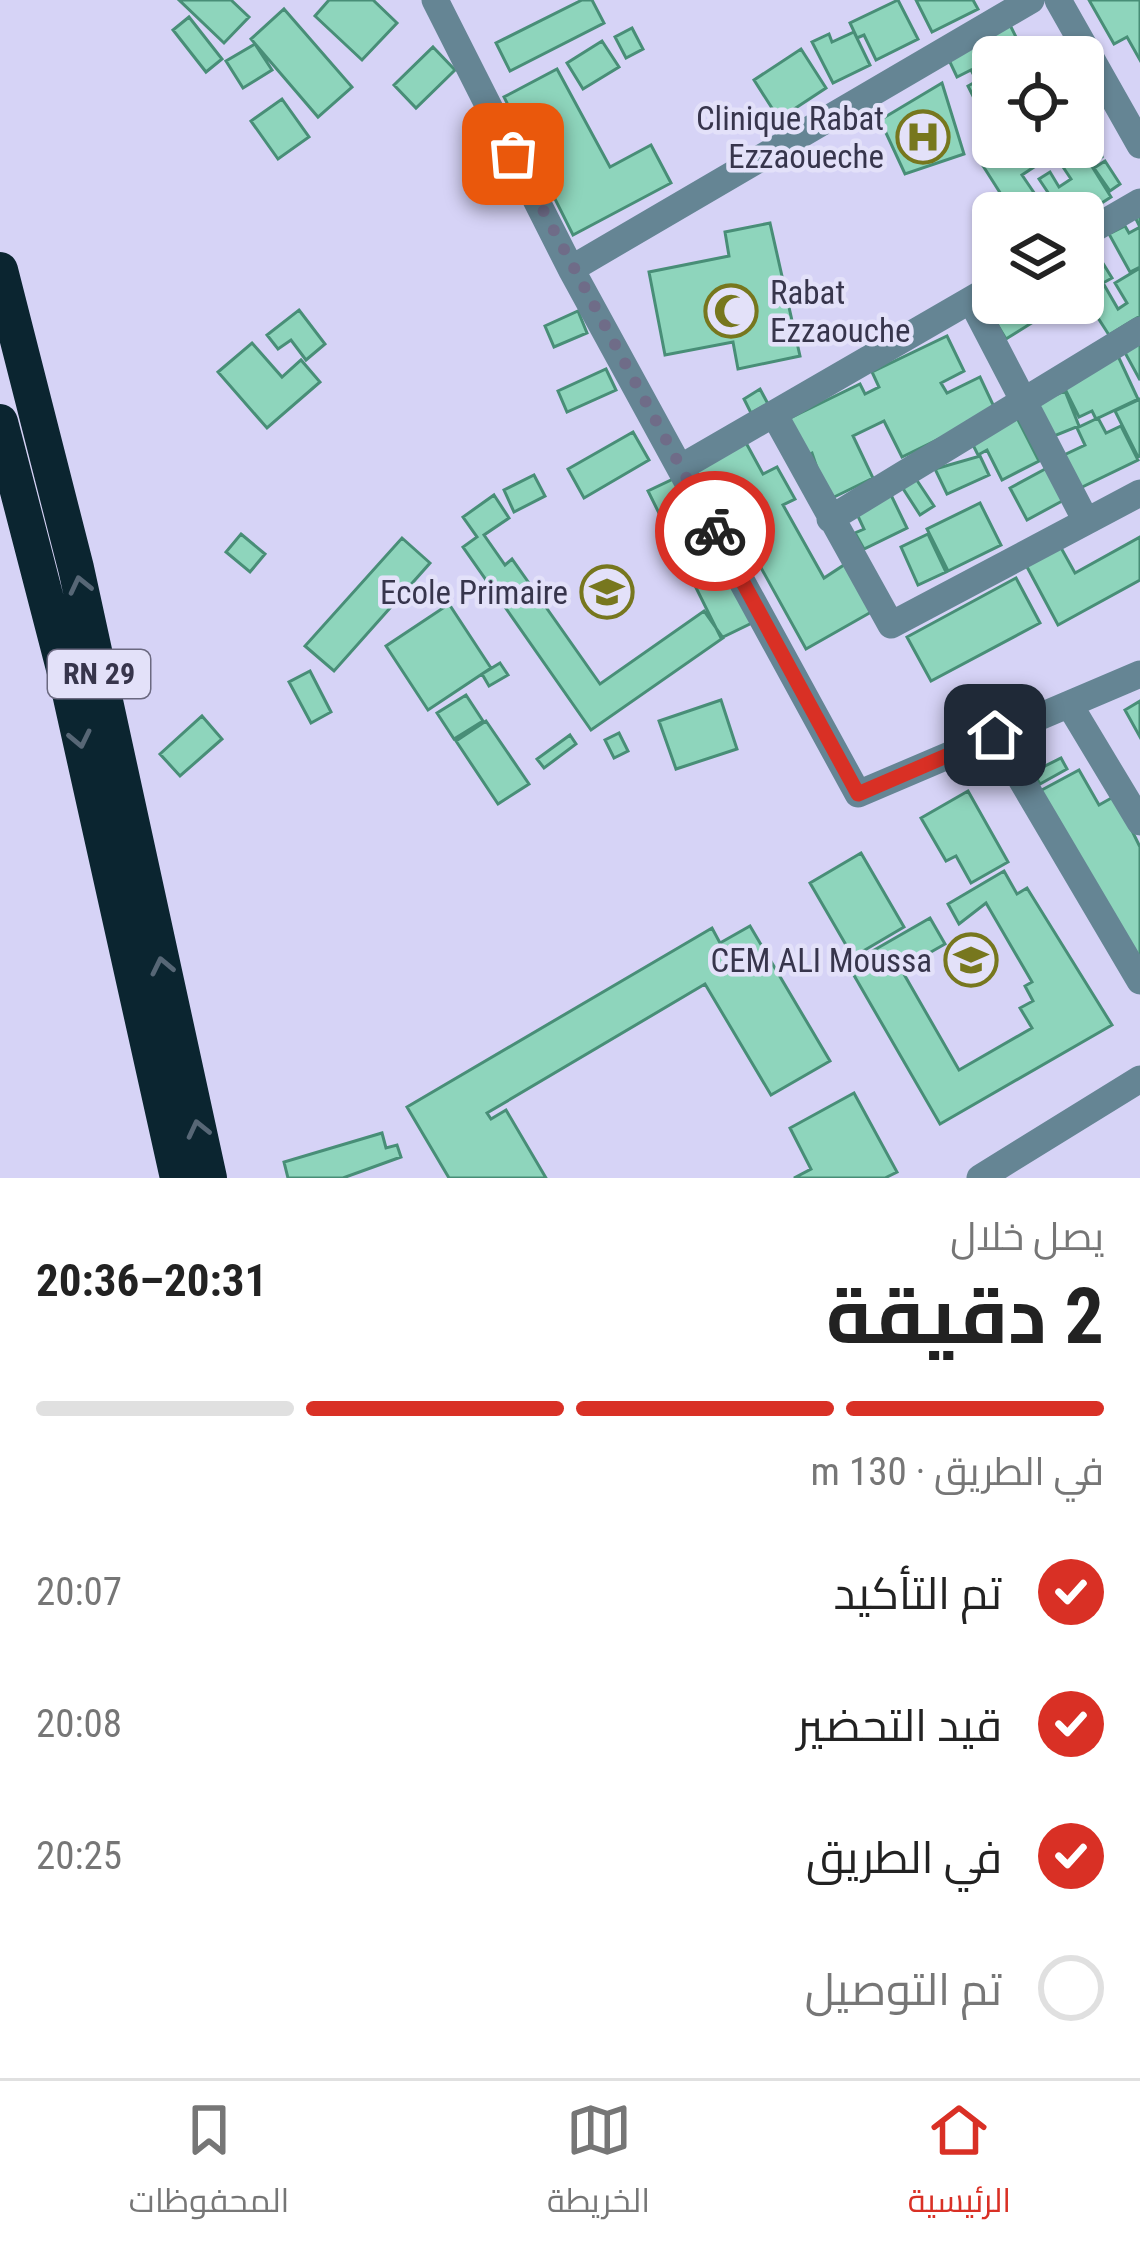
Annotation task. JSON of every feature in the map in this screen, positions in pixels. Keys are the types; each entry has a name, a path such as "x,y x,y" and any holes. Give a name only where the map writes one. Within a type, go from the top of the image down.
{"highway":[{"name":"RN 29","path":"0,270 76,568 209,1178"},
{"name":"RN 29","path":"0,422 68,684 178,1178"}],"street":[{"path":"436,0 572,269 858,794 1140,674"},
{"path":"572,269 1031,0"},
{"path":"1058,0 1140,145"},
{"path":"1104,223 1140,202"},
{"path":"680,468 972,300"},
{"path":"994,324 1025,403 1086,521"},
{"path":"830,519 1140,330"},
{"path":"775,414 891,625 1140,493"},
{"path":"1069,704 1139,816"},
{"path":"995,735 1140,981"},
{"path":"980,1178 1140,1079"}],"building":[{"path":"179,0 231,0 249,17 224,43"},
{"path":"329,0 373,0 397,23 362,60 315,16"},
{"path":"582,0 592,0 604,23 510,71 496,43"},
{"path":"898,0 918,39 876,60 864,35 857,38 850,23"},
{"path":"916,0 973,0 978,9 932,32"},
{"path":"1089,0 1140,0 1140,60 1127,37 1114,44"},
{"path":"284,9 352,87 318,117 251,39"},
{"path":"189,17 222,59 206,72 173,30"},
{"path":"1009,23 1016,36 985,36"},
{"path":"632,28 643,49 626,58 615,37"},
{"path":"854,32 870,65 833,83 812,42 829,34 832,42"},
{"path":"602,41 619,67 583,89 567,63"},
{"path":"972,43 972,72 957,77 947,56"},
{"path":"255,44 272,70 243,88 226,61"},
{"path":"433,47 455,70 416,108 394,85"},
{"path":"801,49 826,88 779,119 754,80"},
{"path":"557,69 610,167 651,145 671,183 573,235 504,97"},
{"name":"Clinique Rabat Ezzaoueche","path":"942,83 964,154 905,174 880,120"},
{"path":"282,99 309,137 278,159 251,121"},
{"path":"1104,162 1120,184 1110,191 1094,168 1104,168"},
{"path":"984,168 1032,168 1022,175 1034,192 1000,192"},
{"path":"1064,168 1093,168 1111,197 1104,202 1104,192 1048,192 1039,179 1050,172 1059,187 1071,179"},
{"path":"770,223 800,356 738,369 733,342 665,355 649,272 729,256 725,232"},
{"path":"1125,226 1129,233 1140,227 1140,267 1130,272 1109,234"},
{"path":"1140,268 1140,316 1109,335 1102,324 1104,285 1118,309 1127,303 1115,283"},
{"path":"299,310 325,344 306,360 291,340 278,349 267,335"},
{"path":"578,311 587,333 554,347 545,326"},
{"path":"997,324 1030,324 1006,339"},
{"path":"947,336 964,371 941,383 947,393 980,377 996,411 902,457 884,421 853,436 873,478 828,500 812,453 804,457 786,420 860,384 865,394 879,387 872,372"},
{"path":"1140,339 1140,380 1123,349"},
{"path":"252,343 282,377 301,360 320,382 267,428 218,372"},
{"path":"1118,356 1138,399 1096,419 1092,411 1079,417 1062,383"},
{"path":"606,369 616,390 567,412 558,391"},
{"path":"760,389 768,404 751,413 744,399"},
{"path":"1065,391 1079,426 1044,440 1030,405"},
{"path":"1140,399 1140,456 1138,457 1115,411"},
{"path":"1016,416 1039,461 1002,480 987,450 978,455 970,439"},
{"path":"1098,418 1106,433 1121,426 1138,460 1078,489 1062,456 1085,445 1077,428"},
{"path":"633,432 649,460 584,498 568,469"},
{"path":"745,441 763,474 777,467 795,499 783,505 824,578 847,563 873,611 806,649 723,499 714,504 695,469"},
{"path":"980,456 989,475 947,494 935,469"},
{"path":"1047,468 1064,500 1027,520 1010,488"},
{"path":"688,472 760,619 721,638 648,491"},
{"path":"534,475 545,496 514,512 504,490"},
{"path":"916,479 934,506 920,515 902,487"},
{"path":"494,495 509,518 484,535 505,565 512,559 600,684 704,611 723,638 591,730 463,547 477,537 463,517"},
{"path":"891,495 907,528 864,549 855,533 864,529 856,512"},
{"path":"980,503 1001,545 948,571 927,529"},
{"path":"241,534 265,554 250,572 226,552"},
{"path":"928,534 946,572 918,585 901,547"},
{"path":"1140,537 1140,580 1058,625 1026,565 1060,546 1075,573"},
{"path":"402,538 430,563 334,671 305,646"},
{"path":"1016,578 1040,623 931,681 907,637"},
{"path":"449,604 491,668 428,710 386,646"},
{"path":"500,663 508,675 489,686 482,674"},
{"path":"310,671 331,712 311,723 289,682"},
{"path":"466,695 483,721 454,739 437,713"},
{"path":"721,700 737,749 676,769 659,721"},
{"path":"1140,701 1140,737 1125,710"},
{"path":"202,716 222,739 180,776 160,754"},
{"path":"486,721 529,784 498,804 456,741"},
{"path":"619,733 628,751 614,758 605,740"},
{"path":"570,735 576,744 544,768 537,759"},
{"path":"1061,758 1067,769 1040,784 1033,772"},
{"path":"1079,770 1099,805 1115,796 1140,847 1140,959 1038,792"},
{"path":"968,791 1008,862 971,883 956,856 946,861 921,818"},
{"path":"861,853 904,927 853,957 810,883"},
{"path":"1004,871 1017,894 1027,888 1112,1025 940,1124 848,965 930,918 945,944 901,969 959,1070 1032,1028 1020,1008 1033,1001 1025,986 1032,982 986,903 959,924 948,904"},
{"path":"750,926 830,1061 771,1095 705,984 487,1113 491,1119 506,1110 546,1178 449,1178 407,1107 712,928 720,943"},
{"path":"854,1093 897,1172 885,1178 794,1178 811,1169 790,1128"},
{"path":"382,1133 386,1148 397,1145 401,1157 343,1178 288,1178 284,1162"}],"way so far":[{"path":"513,154 715,531"}],"place":[{"name":"Clinique Rabat Ezzaoueche","path":"923,137"},
{"name":"Rabat Ezzaouche","path":"731,311"},
{"name":"Ecole Primaire","path":"607,592"},
{"name":"CEM ALI Moussa","path":"971,960"}],"route":[{"path":"715,531 858,794 995,735"}]}
